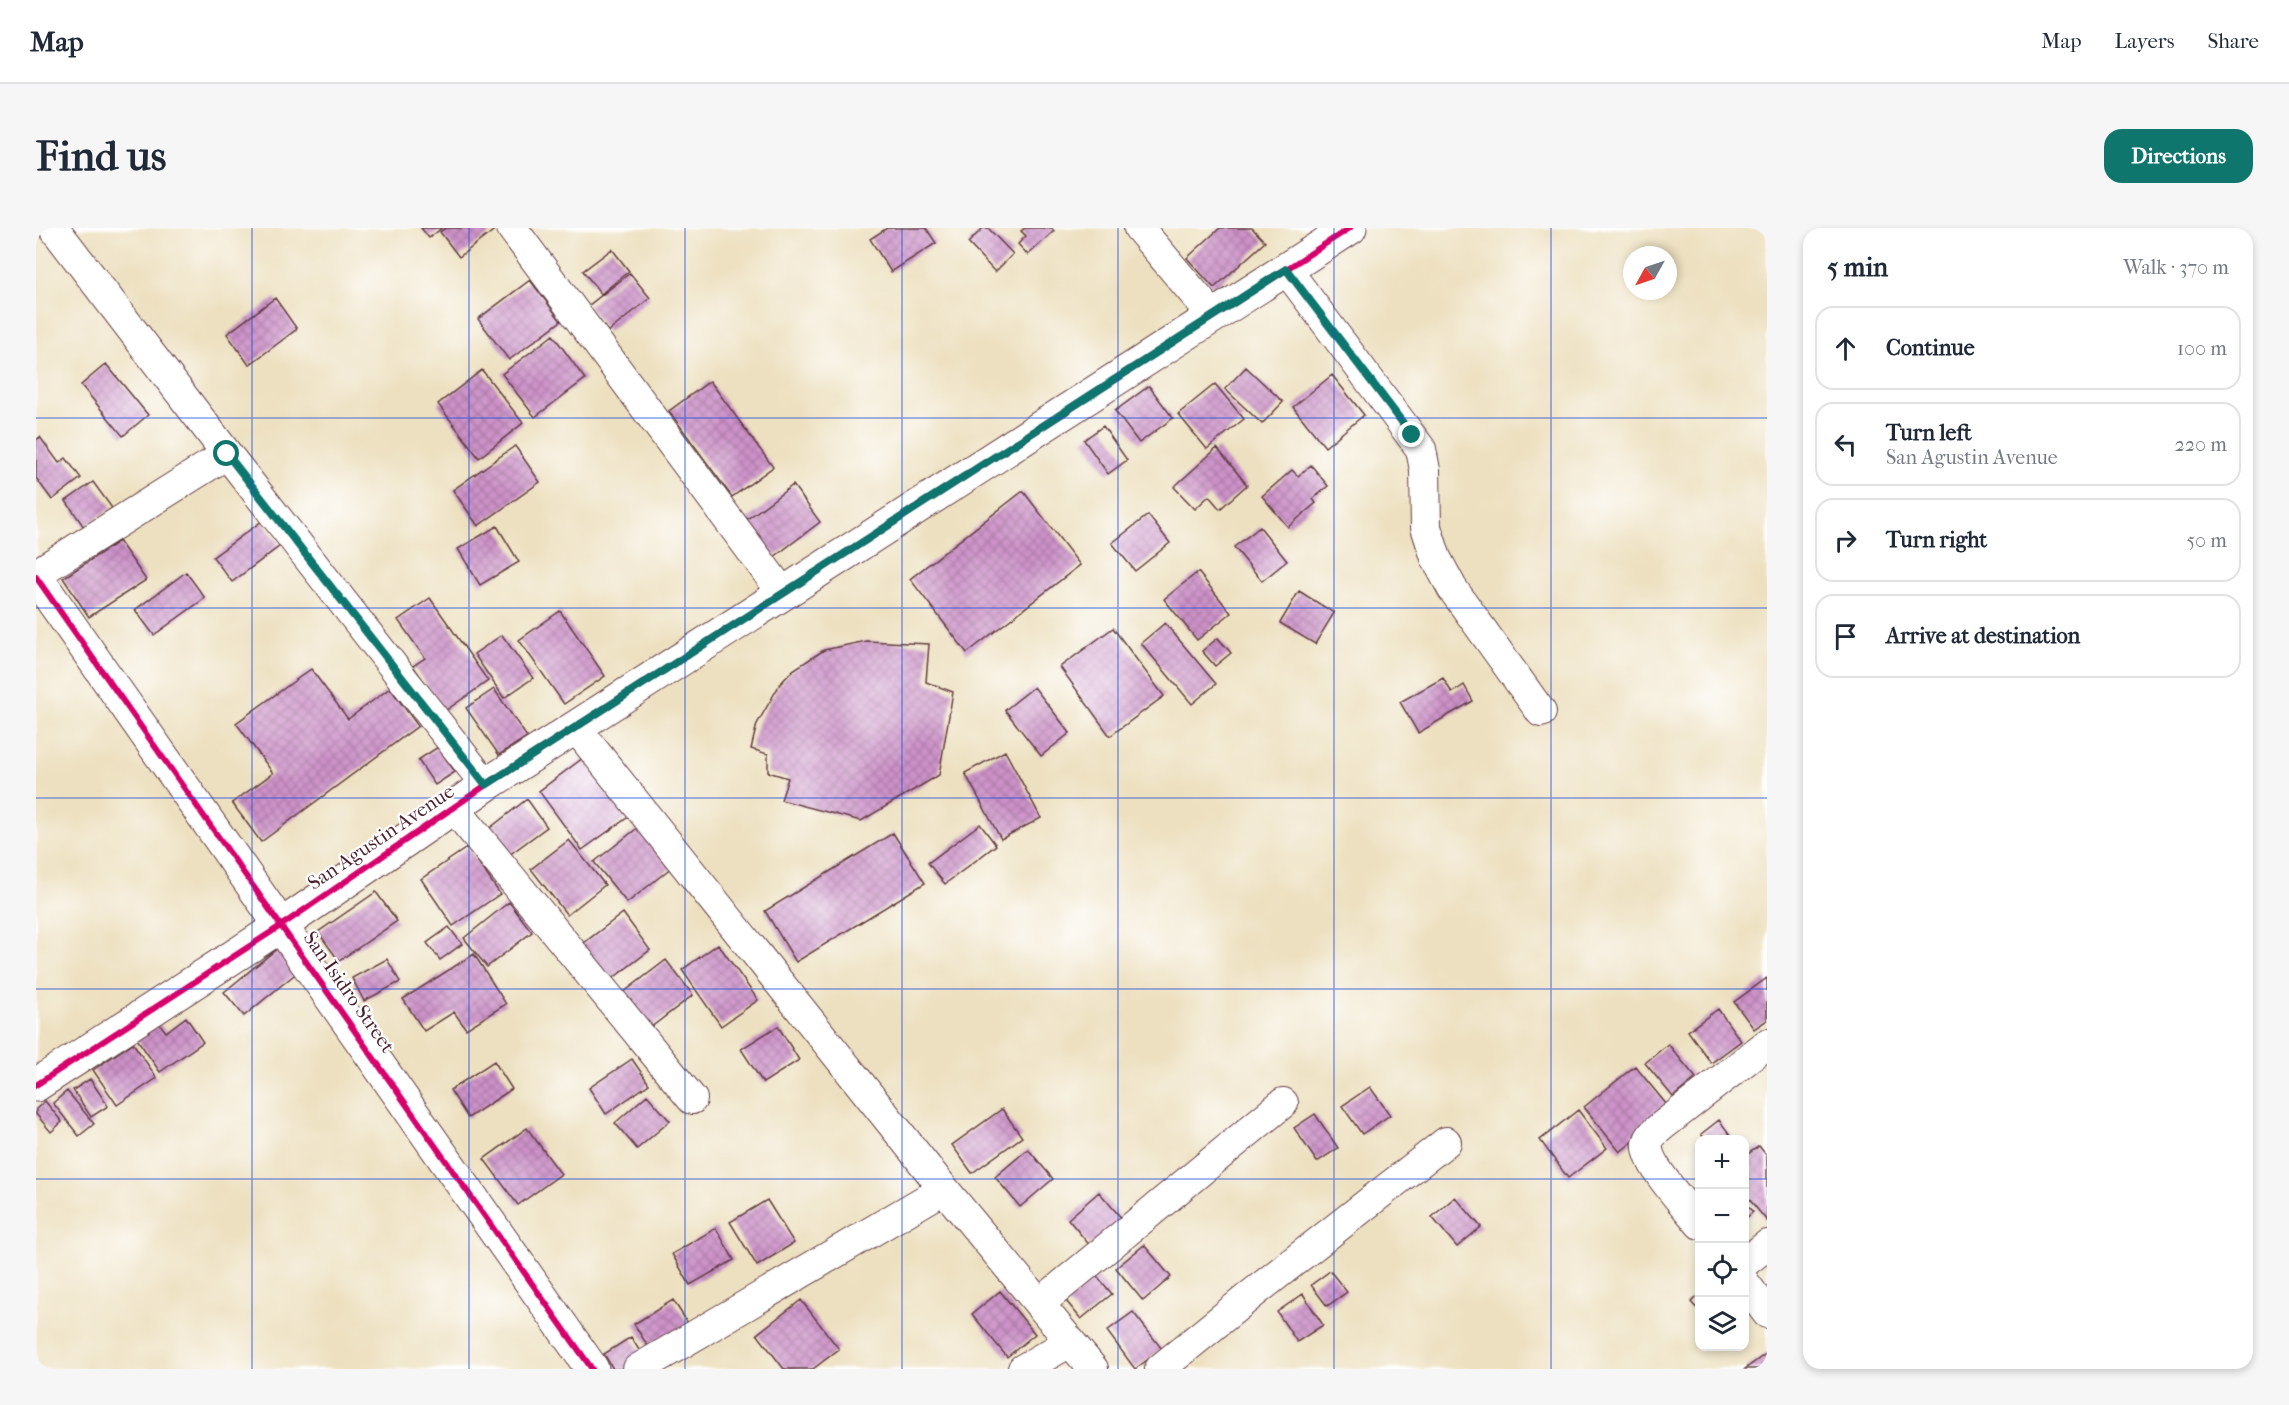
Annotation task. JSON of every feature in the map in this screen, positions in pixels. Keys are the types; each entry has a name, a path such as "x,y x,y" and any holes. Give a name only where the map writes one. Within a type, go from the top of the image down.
{"street":[{"path":"54,228 227,454 486,785"},
{"path":"512,228 783,592"},
{"path":"1139,228 1213,316"},
{"name":"San Agustin Avenue","path":"36,1085 282,925 486,785 1350,228"},
{"path":"1286,269 1421,449 1425,470 1426,527 1436,558 1452,588 1541,712"},
{"path":"36,575 227,454"},
{"name":"San Isidro Street","path":"36,575 592,1369"},
{"path":"576,728 944,1189 1093,1369"},
{"path":"454,808 692,1099"},
{"path":"1695,1218 1655,1167 1648,1154 1648,1143 1652,1134 1767,1044"},
{"path":"1039,1304 1283,1103"},
{"path":"1160,1369 1446,1142"},
{"path":"638,1369 944,1189"},
{"path":"1749,1259 1767,1245"},
{"path":"1749,1289 1767,1312"},
{"path":"1023,1369 1070,1342"}],"building":[{"path":"421,228 442,228 429,238"},
{"path":"446,228 497,228 459,257 440,232"},
{"path":"887,228 926,228 936,243 891,272 870,239"},
{"path":"983,228 988,228 1013,254 995,272 968,243"},
{"path":"1025,228 1051,228 1054,231 1028,255 1018,244 1026,236 1021,231"},
{"path":"1220,228 1252,228 1265,242 1214,288 1187,258"},
{"path":"612,249 629,271 601,294 583,271"},
{"path":"630,273 650,298 608,332 588,306"},
{"path":"530,280 561,321 509,360 478,319"},
{"path":"275,298 297,329 249,365 227,334"},
{"path":"553,335 585,379 535,417 502,374"},
{"path":"106,364 148,415 123,436 81,385"},
{"path":"1246,367 1283,402 1262,424 1225,389"},
{"path":"482,370 523,423 479,458 438,404"},
{"path":"1332,375 1364,415 1325,447 1293,407"},
{"path":"710,381 773,467 732,497 669,411"},
{"path":"1215,384 1244,419 1207,449 1178,414"},
{"path":"1149,386 1173,418 1139,443 1115,411"},
{"path":"1103,426 1127,460 1108,474 1084,440"},
{"path":"40,437 59,463 66,458 81,478 52,500 36,478 36,440"},
{"path":"515,446 540,482 478,526 453,490"},
{"path":"1217,448 1247,485 1220,509 1209,496 1195,509 1174,487"},
{"path":"1311,465 1328,486 1313,499 1316,503 1288,527 1262,496 1292,470 1298,476"},
{"path":"93,482 112,508 84,527 66,501"},
{"path":"793,485 820,522 774,557 746,520"},
{"path":"1023,491 1080,565 967,653 910,579"},
{"path":"1148,515 1170,543 1135,571 1112,543"},
{"path":"262,521 280,546 232,582 213,557"},
{"path":"497,526 519,562 480,585 458,549"},
{"path":"1260,527 1287,561 1262,581 1234,547"},
{"path":"119,541 146,580 89,617 63,578"},
{"path":"186,572 205,598 154,635 135,610"},
{"path":"1198,572 1231,613 1197,640 1164,599"},
{"path":"1299,591 1334,613 1315,644 1280,623"},
{"path":"430,598 488,681 445,711 413,666 425,658 398,620"},
{"path":"560,611 605,676 564,704 519,640"},
{"path":"1165,623 1216,684 1192,704 1141,643"},
{"path":"1113,628 1164,696 1110,736 1060,667"},
{"path":"502,635 533,678 504,698 474,654"},
{"path":"1218,638 1231,653 1215,666 1202,651"},
{"path":"866,641 929,644 926,682 953,692 939,775 861,821 781,800 788,778 768,772 768,754 751,749 757,724 780,684 793,670 824,650"},
{"path":"311,669 348,719 390,688 418,726 261,842 232,803 273,773 236,723"},
{"path":"1443,678 1452,693 1464,685 1473,701 1418,733 1400,702"},
{"path":"1034,687 1070,733 1041,756 1005,710"},
{"path":"494,689 527,737 499,755 466,708"},
{"path":"438,747 455,772 435,785 418,760"},
{"path":"1005,751 1041,818 1001,839 965,773"},
{"path":"587,755 631,815 582,850 539,791"},
{"path":"527,799 547,827 505,858 485,832"},
{"path":"980,824 996,845 945,884 928,863"},
{"path":"640,826 672,867 627,903 594,862"},
{"path":"893,833 925,883 796,962 765,911"},
{"path":"569,840 605,885 567,915 531,869"},
{"path":"468,847 500,894 453,926 421,879"},
{"path":"376,892 397,921 339,961 318,932"},
{"path":"509,902 532,932 487,967 464,938"},
{"path":"623,913 650,950 604,985 576,949"},
{"path":"449,927 462,944 440,960 427,943"},
{"path":"718,944 758,1000 721,1026 682,970"},
{"path":"279,947 299,971 244,1016 224,992"},
{"path":"474,954 506,1004 466,1029 454,1012 424,1031 403,999"},
{"path":"387,959 400,982 364,1001 352,978"},
{"path":"666,960 693,995 646,1031 619,996"},
{"path":"1767,978 1767,1020 1754,1029 1734,1002"},
{"path":"1718,1009 1741,1041 1711,1063 1688,1031"},
{"path":"186,1017 203,1042 160,1072 137,1039 159,1023 166,1032"},
{"path":"778,1026 799,1060 763,1083 741,1049"},
{"path":"133,1043 157,1078 117,1105 93,1070"},
{"path":"1668,1044 1696,1078 1673,1097 1645,1063"},
{"path":"632,1059 649,1084 606,1114 589,1088"},
{"path":"494,1061 512,1089 468,1118 450,1090"},
{"path":"1635,1066 1671,1110 1620,1152 1584,1107"},
{"path":"90,1079 108,1106 91,1117 73,1090"},
{"path":"1370,1087 1390,1115 1362,1134 1342,1106"},
{"path":"67,1091 94,1124 79,1136 53,1103"},
{"path":"647,1095 670,1121 637,1149 615,1123"},
{"path":"45,1101 62,1122 51,1132 36,1114 36,1109"},
{"path":"1002,1109 1022,1137 972,1173 952,1145"},
{"path":"1578,1110 1607,1148 1568,1178 1540,1140"},
{"path":"1315,1114 1338,1148 1317,1162 1294,1128"},
{"path":"1719,1120 1730,1135 1702,1135"},
{"path":"527,1128 561,1174 518,1205 484,1159"},
{"path":"1759,1146 1767,1156 1767,1221 1749,1199 1749,1153"},
{"path":"1028,1149 1053,1179 1020,1207 995,1177"},
{"path":"1099,1192 1123,1220 1091,1247 1068,1219"},
{"path":"1455,1197 1481,1227 1457,1247 1432,1217"},
{"path":"767,1200 794,1243 757,1266 730,1222"},
{"path":"716,1228 734,1260 690,1285 672,1254"},
{"path":"1144,1245 1171,1277 1143,1301 1116,1268"},
{"path":"1092,1270 1112,1294 1081,1319 1062,1296"},
{"path":"1330,1271 1347,1292 1327,1306 1311,1285"},
{"path":"1000,1291 1035,1334 1007,1357 972,1314"},
{"path":"1303,1294 1323,1325 1297,1342 1277,1312"},
{"path":"673,1300 693,1331 654,1356 634,1324"},
{"path":"801,1300 839,1349 813,1369 784,1369 757,1334"},
{"path":"1133,1312 1162,1349 1135,1369 1107,1331"},
{"path":"631,1337 644,1358 626,1369 613,1369 604,1354"},
{"path":"1767,1353 1767,1369 1745,1369"}],"cycle path":[{"path":"36,1085 282,925 486,785 1350,228"},
{"path":"36,577 592,1369"}],"route":[{"path":"227,454 486,785 1286,269 1412,435"}]}
